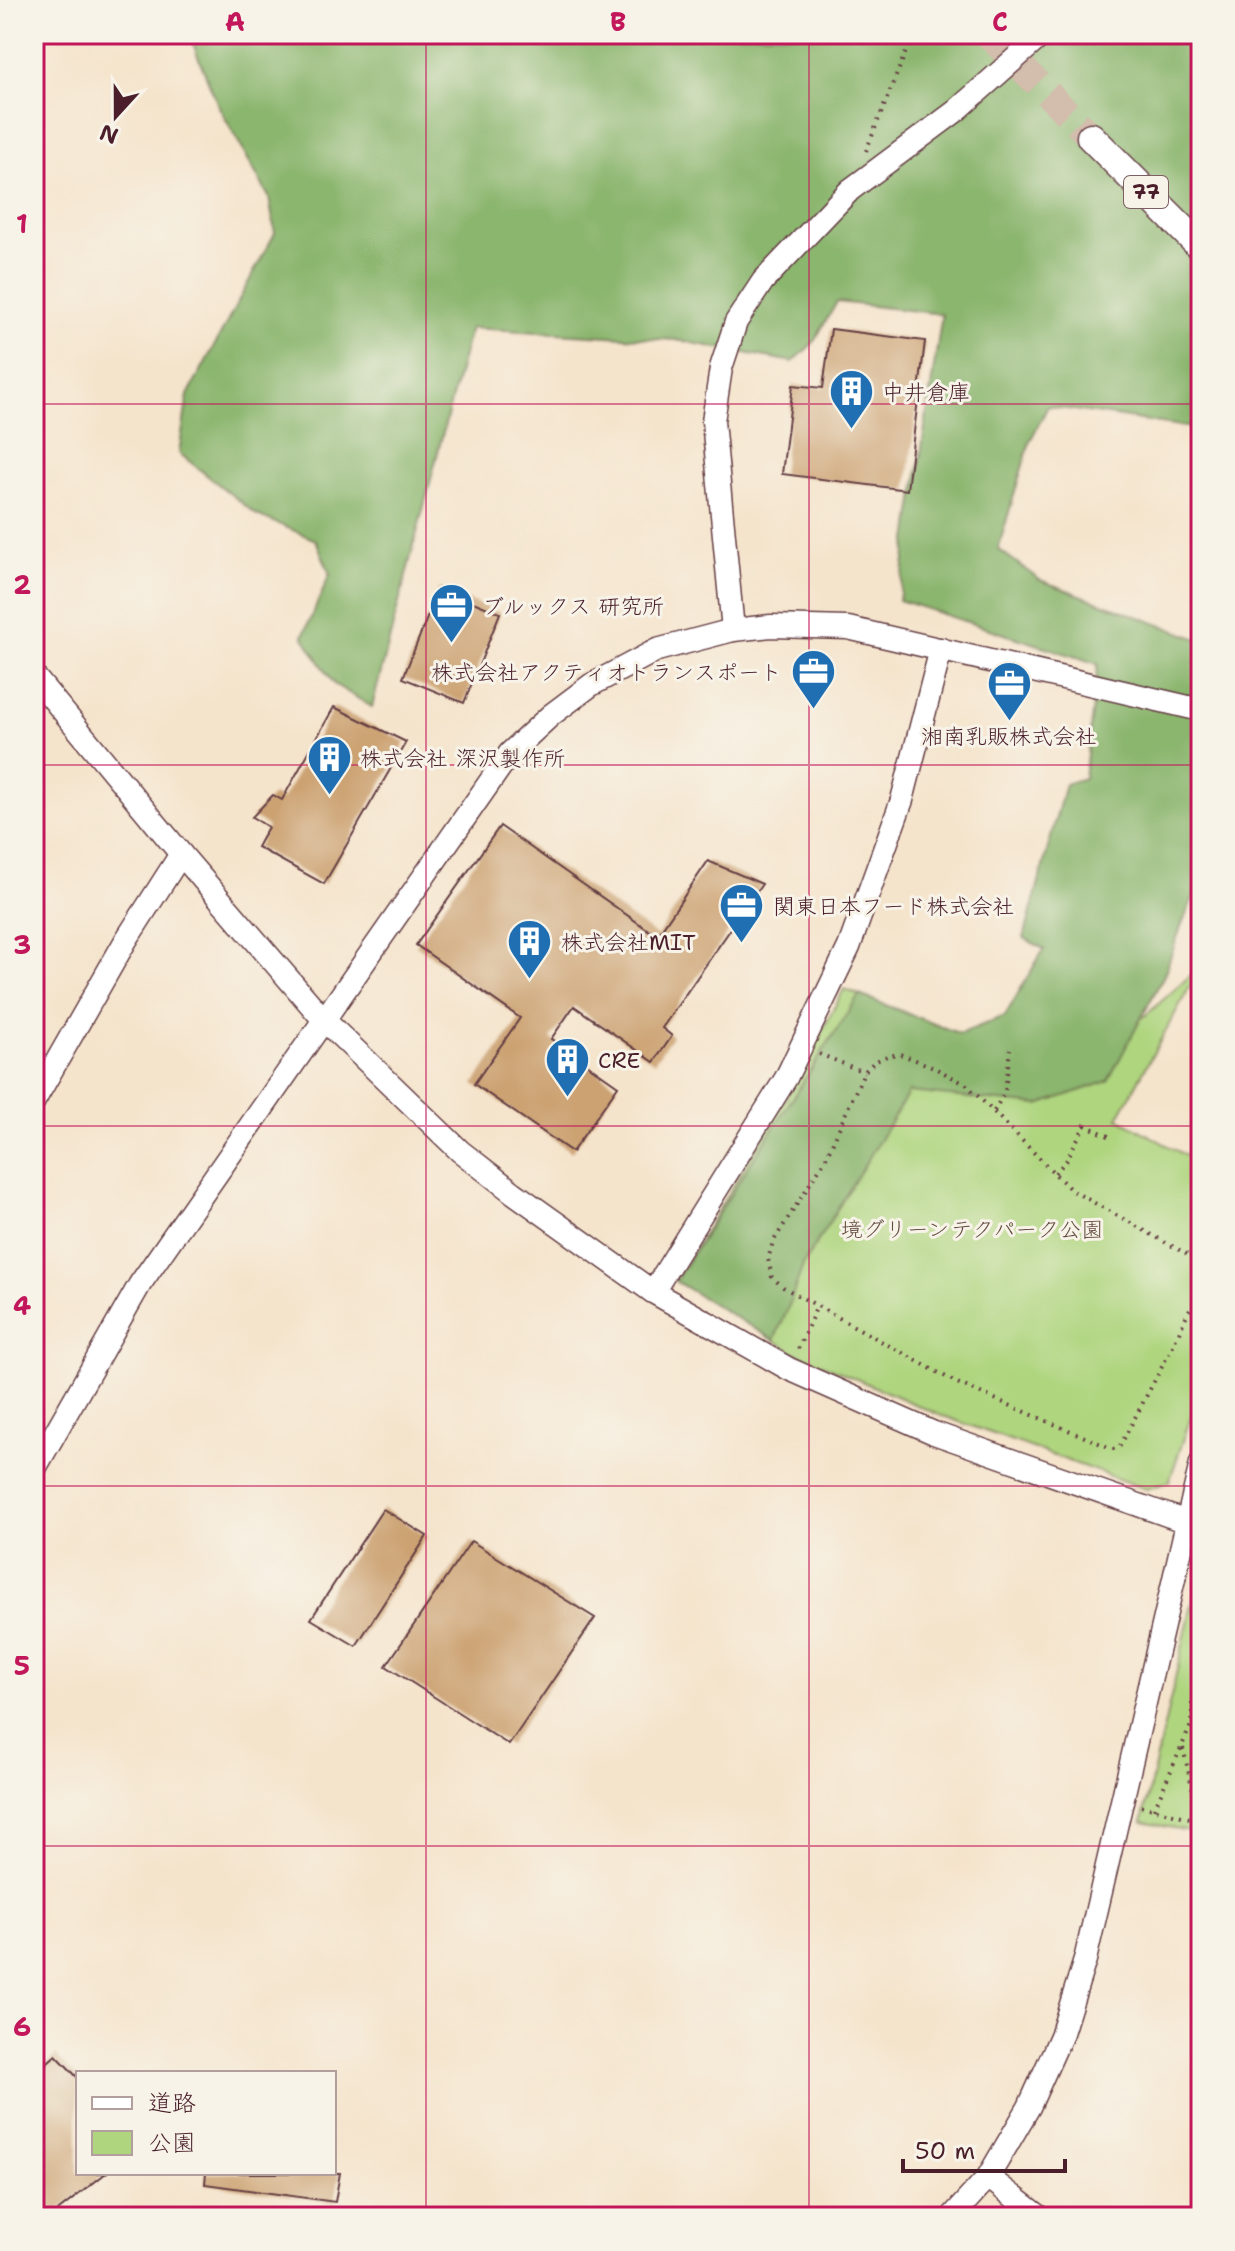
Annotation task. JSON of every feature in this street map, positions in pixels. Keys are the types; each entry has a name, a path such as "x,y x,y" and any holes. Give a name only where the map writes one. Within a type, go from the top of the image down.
{"main road":[{"name":"77","path":"1091,137 1201,247"}],"street":[{"path":"733,630 713,421 721,368 736,322 763,281 850,190 956,111 1043,34"},
{"path":"34,1470 140,1284 510,753 551,715 591,685 657,650 733,630 771,626 848,628 1201,710"},
{"path":"653,1292 786,1078 849,947 902,800 941,649"},
{"path":"34,676 323,1019 460,1151 514,1193 653,1292 789,1369 934,1433 1194,1525"},
{"path":"34,1101 126,940 181,854"},
{"path":"952,2217 988,2177 1029,2107 1061,2036 1085,1960 1194,1525 1201,1463"},
{"path":"988,2177 1040,2217"}],"path":[{"path":"850,190 913,34"},
{"path":"802,1047 864,1072"},
{"path":"994,1111 1005,1092 1010,1049"},
{"path":"1201,1262 1071,1190 967,1085 900,1054 874,1062 864,1072 825,1160 773,1242 768,1259 772,1277 783,1287 817,1306 957,1383 1113,1449 1120,1446 1201,1292"},
{"path":"1055,1173 1066,1161 1088,1119"},
{"path":"1085,1125 1113,1138"},
{"path":"789,1369 817,1306"},
{"path":"1183,1746 1200,1818 1154,1809 1192,1723 1194,1690 1201,1685"}],"green space":[{"path":"189,34 1201,34 1201,429 1048,406 1030,441 998,549 1040,580 1201,640 1201,879 1164,975 1108,1081 1039,1105 909,1092 803,1265 774,1340 675,1281 859,995 960,1034 1005,1016 1044,949 1024,938 1065,784 1084,778 1098,664 899,600 942,314 837,302 813,343 793,362 676,340 470,328 372,707 334,684 303,636 330,574 316,540 257,515 179,453 188,395 275,233 269,197 218,105"},
{"name":"境グリーンテクパーク公園","path":"1201,966 1118,1118 1201,1164 1201,1387 1169,1482 1146,1489 935,1413 794,1352 675,1281 791,1090 844,989 986,1044 1072,1061 1145,1016"},
{"path":"1201,1566 1201,1831 1195,1832 1142,1822"}],"building":[{"name":"中井倉庫","path":"831,329 925,341 907,490 782,474 793,385 823,388"},
{"name":"ブルックス 研究所","path":"439,588 500,613 464,703 403,678"},
{"name":"株式会社 深沢製作所","path":"334,707 406,742 324,884 257,847 268,827 252,817 273,795 282,800"},
{"path":"500,826 657,936 708,861 762,884 662,1028 672,1036 654,1062 574,1006 551,1039 618,1086 572,1152 474,1084 520,1018 416,945"},
{"path":"383,1509 427,1536 356,1646 311,1619"},
{"path":"471,1541 595,1618 509,1745 386,1666"},
{"path":"56,2055 76,2076 76,2175 103,2175 50,2217 34,2217 34,2074"},
{"path":"340,2173 335,2202 205,2184 206,2175"}],"tunnel":[{"path":"988,34 1091,137"}],"place":[{"name":"中井倉庫","path":"851,431"},
{"name":"ブルックス 研究所","path":"451,645"},
{"name":"株式会社アクティオトランスポート","path":"813,711"},
{"name":"湘南乳販株式会社","path":"1009,722"},
{"name":"株式会社 深沢製作所","path":"329,797"},
{"name":"関東日本フード株式会社","path":"742,945"},
{"name":"株式会社MIT","path":"530,981"},
{"name":"CRE","path":"567,1099"}]}
